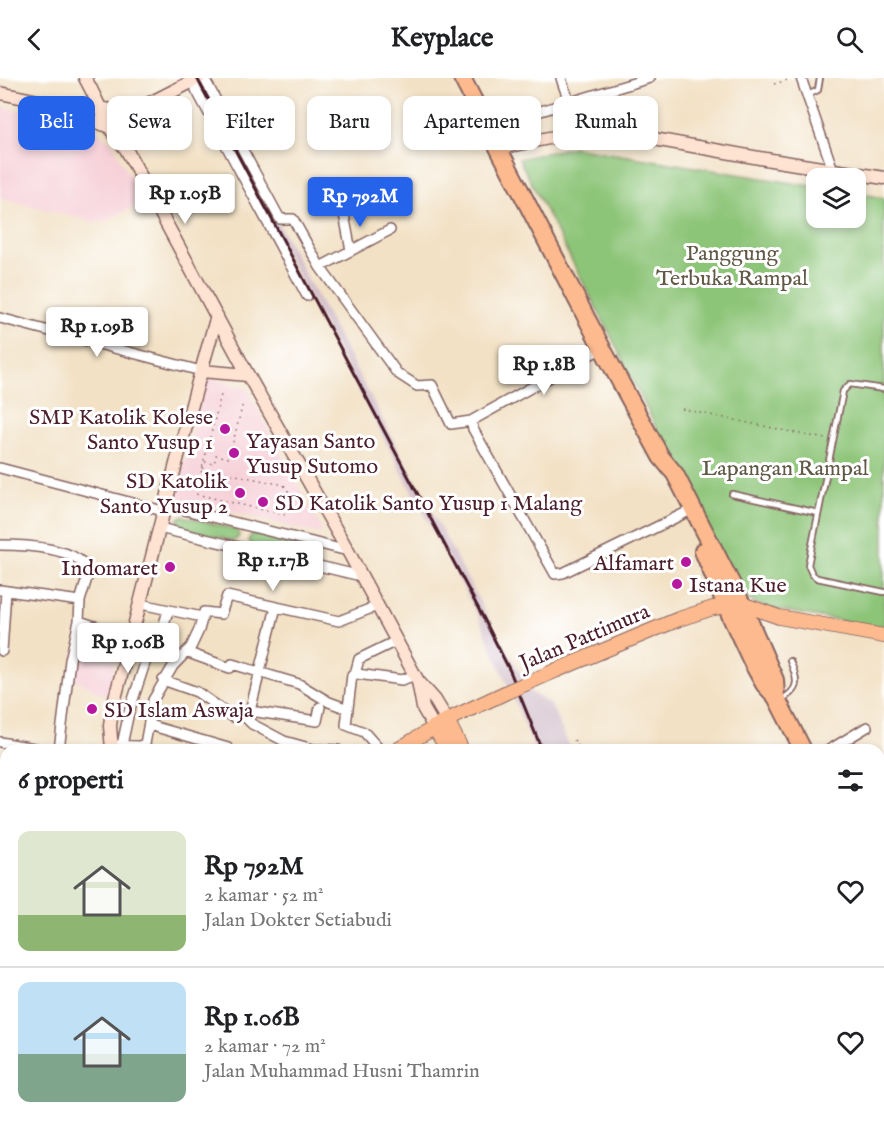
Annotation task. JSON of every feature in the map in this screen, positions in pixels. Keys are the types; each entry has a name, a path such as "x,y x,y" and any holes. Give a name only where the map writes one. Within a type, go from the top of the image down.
{"highway":[{"path":"462,78 472,96"},
{"path":"500,150 602,348 661,457 675,474 734,606"},
{"path":"661,457 665,477 775,680 777,699 800,744"}],"main road":[{"path":"734,606 779,617 884,636"},
{"name":"Jalan Pattimura","path":"434,727 509,691 679,619 713,608 734,606"},
{"path":"447,720 459,744"},
{"path":"407,744 434,727 444,744"}],"street":[{"path":"85,78 100,109 107,118"},
{"path":"561,78 566,96"},
{"path":"588,96 650,78"},
{"path":"801,78 831,168"},
{"path":"164,96 198,79"},
{"path":"198,79 280,219 293,219 320,267 397,373 420,387 432,385 451,424 471,421 602,348"},
{"path":"198,79 307,296"},
{"path":"0,93 18,97"},
{"path":"94,93 107,105"},
{"path":"95,108 107,110"},
{"path":"658,140 821,168"},
{"path":"127,150 416,678 435,700 447,720"},
{"path":"866,175 884,178"},
{"path":"343,209 351,251"},
{"path":"320,267 390,230"},
{"path":"114,744 110,726 112,709 217,316"},
{"path":"0,318 201,371 248,375"},
{"path":"471,421 479,440 555,574 563,573 685,513"},
{"path":"0,468 348,551"},
{"path":"159,528 361,576"},
{"path":"0,545 57,549 84,564 89,572 80,601 79,621 70,660 60,744"},
{"path":"4,652 3,591 80,601"},
{"path":"145,744 153,700 163,680 191,647 204,611 221,614 227,596 339,621 377,606"},
{"path":"141,604 202,617"},
{"path":"276,607 250,711 317,721 320,707"},
{"path":"116,744 148,654 160,637 168,611"},
{"path":"79,621 132,638"},
{"path":"375,744 364,732 346,725 352,677 359,659 396,640"},
{"path":"186,652 230,668 232,664 299,684 329,702 348,709"},
{"path":"354,674 402,680 416,678"},
{"path":"416,678 423,708 434,727"},
{"path":"163,680 196,692 233,717 245,717 252,724 290,744"},
{"path":"149,725 211,744"},
{"path":"839,744 867,728"}],"lane":[{"path":"806,96 818,90 820,78"},
{"path":"884,388 854,384 847,385 843,391 808,559 812,574 824,581 884,592"},
{"path":"732,494 818,513"},
{"path":"777,699 789,696 797,682 790,661"}],"path":[{"path":"774,84 795,78"},
{"path":"202,468 285,485 288,491 284,515 197,495 196,492 202,468 204,462 221,395"},
{"path":"204,462 214,464 216,455 229,458 243,403"},
{"path":"682,409 832,441"},
{"path":"574,740 577,744"}],"shaded area":[{"path":"204,84 210,96 204,96 204,98 198,87"},
{"path":"0,106 18,111 18,150 95,150 95,130 107,139 107,150 116,150 143,202 98,223 0,198"},
{"path":"231,150 239,150 490,621 532,693 551,705 568,744 532,744 480,620"},
{"name":"Yayasan Santo Yusup Sutomo","path":"208,377 247,389 322,530 320,534 180,499 176,494"},
{"path":"75,649 115,661 108,697 70,677"}],"green space":[{"path":"560,150 591,150 806,185 806,228 866,228 866,195 884,198 884,628 768,608 755,603 741,593 718,553 610,334 519,159"},
{"path":"183,516 237,530 238,538 233,541 181,527 177,523"},
{"path":"252,534 308,547 309,556 305,558 251,545 248,540"}],"railway":[{"path":"197,78 484,619 510,671 540,744"}],"place":[{"name":"SMP Katolik Kolese Santo Yusup 1","path":"225,429"},
{"name":"Yayasan Santo Yusup Sutomo","path":"234,453"},
{"name":"SD Katolik Santo Yusup 2","path":"240,493"},
{"name":"SD Katolik Santo Yusup 1 Malang","path":"263,502"},
{"name":"Alfamart","path":"686,562"},
{"name":"Indomaret","path":"170,567"},
{"name":"Istana Kue","path":"677,584"},
{"name":"SD Islam Aswaja","path":"92,709"}],"park label":[{"name":"Panggung Terbuka Rampal","path":"732,264"},
{"name":"Lapangan Rampal","path":"785,467"}]}
